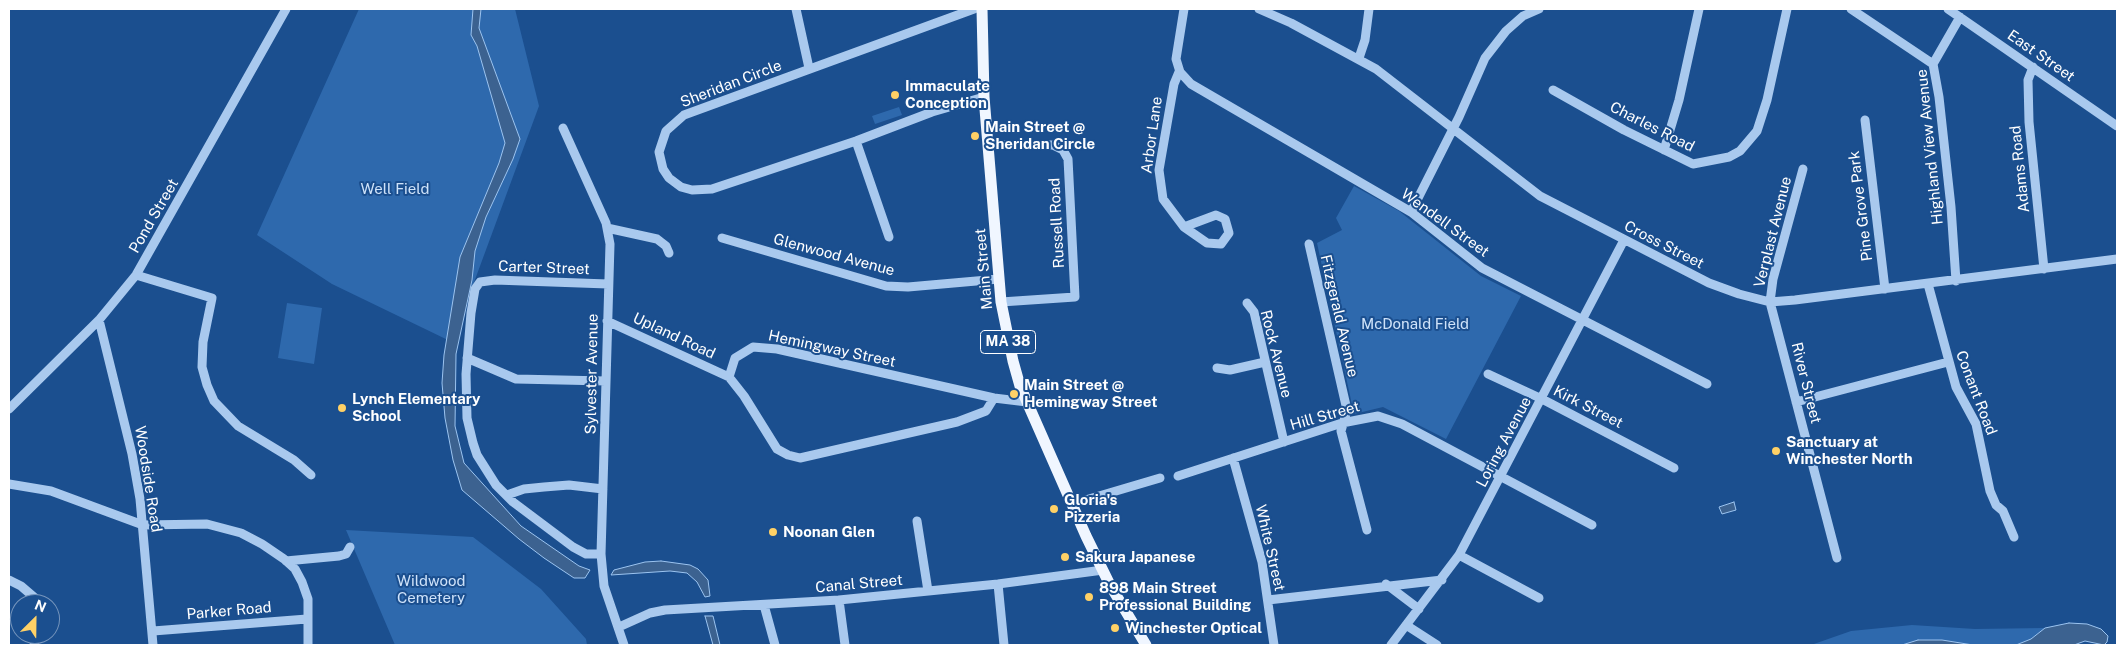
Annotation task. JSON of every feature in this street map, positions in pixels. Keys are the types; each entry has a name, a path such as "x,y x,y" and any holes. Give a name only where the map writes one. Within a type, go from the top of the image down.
{"main road":[{"name":"Main Street","path":"982,9 984,97 999,279 1001,302 1012,361 1027,402 1103,570 1146,645"}],"street":[{"name":"Pond Street","path":"9,409 98,320 136,275 286,9"},
{"path":"796,9 809,68"},
{"name":"Sheridan Circle","path":"974,9 698,109 673,122 666,131 659,152 663,169 669,178 681,187 702,190 856,141 932,112 984,97"},
{"path":"1179,72 1176,48 1184,9"},
{"name":"Cross Street","path":"1259,9 1274,14 1359,58 1540,196 1709,283 1739,294 1770,302 1956,281 2117,259"},
{"path":"1359,58 1365,40 1369,9"},
{"path":"1411,212 1453,129 1485,58 1506,32 1523,16 1539,9"},
{"path":"1664,150 1679,100 1699,9"},
{"name":"Charles Road","path":"1553,90 1624,130 1693,164 1729,157 1740,151 1757,131 1767,100 1787,9"},
{"path":"1851,9 1933,64"},
{"name":"East Street","path":"1948,9 2117,126"},
{"name":"Highland View Avenue","path":"1956,281 1950,198 1939,97 1933,64 1960,17"},
{"name":"Adams Road","path":"2033,67 2028,81 2029,122 2044,269"},
{"name":"Wendell Street","path":"1179,72 1191,84 1411,212 1482,268 1707,384"},
{"name":"Arbor Lane","path":"1179,72 1174,84 1159,170 1163,199 1184,227 1194,236 1212,245 1225,241 1229,232 1225,219 1216,215 1184,227"},
{"name":"Pine Grove Park","path":"1865,120 1872,194 1886,289"},
{"name":"Sylvester Avenue","path":"563,128 607,228 610,244 601,554 604,586 624,645"},
{"path":"856,141 889,237"},
{"name":"Russell Road","path":"989,145 1052,145 1063,150 1068,159 1075,296 1001,302"},
{"name":"Verplast Avenue","path":"1770,302 1773,280 1803,169"},
{"path":"607,228 657,238 666,246 669,254"},
{"name":"Glenwood Avenue","path":"722,238 886,286 908,287 999,279"},
{"name":"Loring Avenue","path":"1391,645 1442,580 1459,555 1624,240"},
{"name":"Fitzgerald Avenue","path":"1308,244 1347,410 1342,422 1342,431 1367,530"},
{"path":"136,275 212,298 204,342 202,367 206,384 214,401 238,426 294,460 311,475"},
{"name":"Carter Street","path":"467,358 470,313 475,289 480,282 495,280 608,284"},
{"name":"Conant Road","path":"1928,284 1956,387 1976,424 1990,491 1996,505 2003,512 2014,537"},
{"name":"River Street","path":"1770,302 1837,558"},
{"name":"Rock Avenue","path":"1247,303 1254,312 1284,442"},
{"name":"Woodside Road","path":"98,320 132,454 143,525 153,645"},
{"name":"Upland Road","path":"607,320 729,377"},
{"name":"Hemingway Street","path":"729,377 735,358 753,347 777,349 994,398 1027,402"},
{"path":"601,554 586,554 572,548 506,495 487,472 473,444 467,411 467,358 516,379 606,381"},
{"path":"1217,368 1230,370 1265,362"},
{"path":"1796,402 1948,362"},
{"name":"Kirk Street","path":"1488,374 1542,399 1674,468"},
{"path":"729,377 744,396 777,449 788,455 800,458 957,422 986,411 994,398"},
{"name":"Hill Street","path":"1178,476 1342,422 1378,416 1402,424 1592,525"},
{"name":"White Street","path":"1233,458 1262,562 1274,645"},
{"path":"1072,504 1160,478"},
{"path":"9,484 50,491 143,525 195,523 224,527 262,544 286,561 302,582 308,599 308,645"},
{"path":"506,495 524,489 544,487 569,486 604,489"},
{"path":"917,521 928,591"},
{"path":"286,561 339,556 346,554 350,547"},
{"path":"1459,555 1539,598"},
{"name":"Canal Street","path":"619,627 650,613 665,610 720,605 764,605 840,600 998,584 1103,570"},
{"path":"9,580 21,586 30,594"},
{"path":"1268,600 1386,584 1442,580"},
{"path":"998,584 1004,645"},
{"path":"1386,584 1419,609"},
{"path":"840,600 844,645"},
{"path":"764,605 775,645"},
{"name":"Parker Road","path":"153,631 307,619"},
{"path":"1406,626 1437,645"}],"green space":[{"name":"Well Field","path":"359,9 515,9 539,106 452,342 332,284 257,235"},
{"path":"899,107 902,115 875,124 872,116"},
{"name":"McDonald Field","path":"1354,186 1399,211 1481,276 1521,296 1446,439 1383,407 1354,414 1317,243 1342,230 1336,218"},
{"path":"287,303 322,308 314,364 278,358"},
{"name":"Wildwood Cemetery","path":"346,530 473,537 541,589 586,639 587,645 395,645"},
{"path":"1912,625 1975,629 2045,628 2031,639 2016,645 1973,645 1942,640 1918,640 1902,645 1811,645 1851,631"}],"shaded area":[{"path":"473,9 481,9 479,28 520,139 513,159 486,217 475,251 472,280 456,354 455,426 464,463 521,526 579,566 590,570 585,578 574,578 544,558 462,490 453,460 445,418 442,383 444,355 460,257 499,163 505,143 477,46 471,35"},
{"path":"1734,502 1736,510 1722,514 1719,507"},
{"path":"661,561 690,565 698,569 708,580 710,596 705,597 697,582 687,573 670,571 611,575 614,570 645,562"},
{"path":"705,616 713,616 720,645 713,645"},
{"path":"2069,623 2087,624 2101,629 2108,636 2107,642 2104,645 2085,641 2074,645 2016,645 2031,639 2045,628"},
{"path":"1918,640 1942,640 1973,645 1902,645"}],"place":[{"name":"Immaculate Conception","path":"895,95"},
{"name":"Main Street @ Sheridan Circle","path":"975,136"},
{"name":"Main Street @ Hemingway Street","path":"1014,394"},
{"name":"Lynch Elementary School","path":"342,408"},
{"name":"Sanctuary at Winchester North","path":"1776,451"},
{"name":"Gloria's Pizzeria","path":"1054,509"},
{"name":"Noonan Glen","path":"773,532"},
{"name":"Sakura Japanese","path":"1065,557"},
{"name":"898 Main Street Professional Building","path":"1089,597"},
{"name":"Winchester Optical","path":"1115,628"}]}
